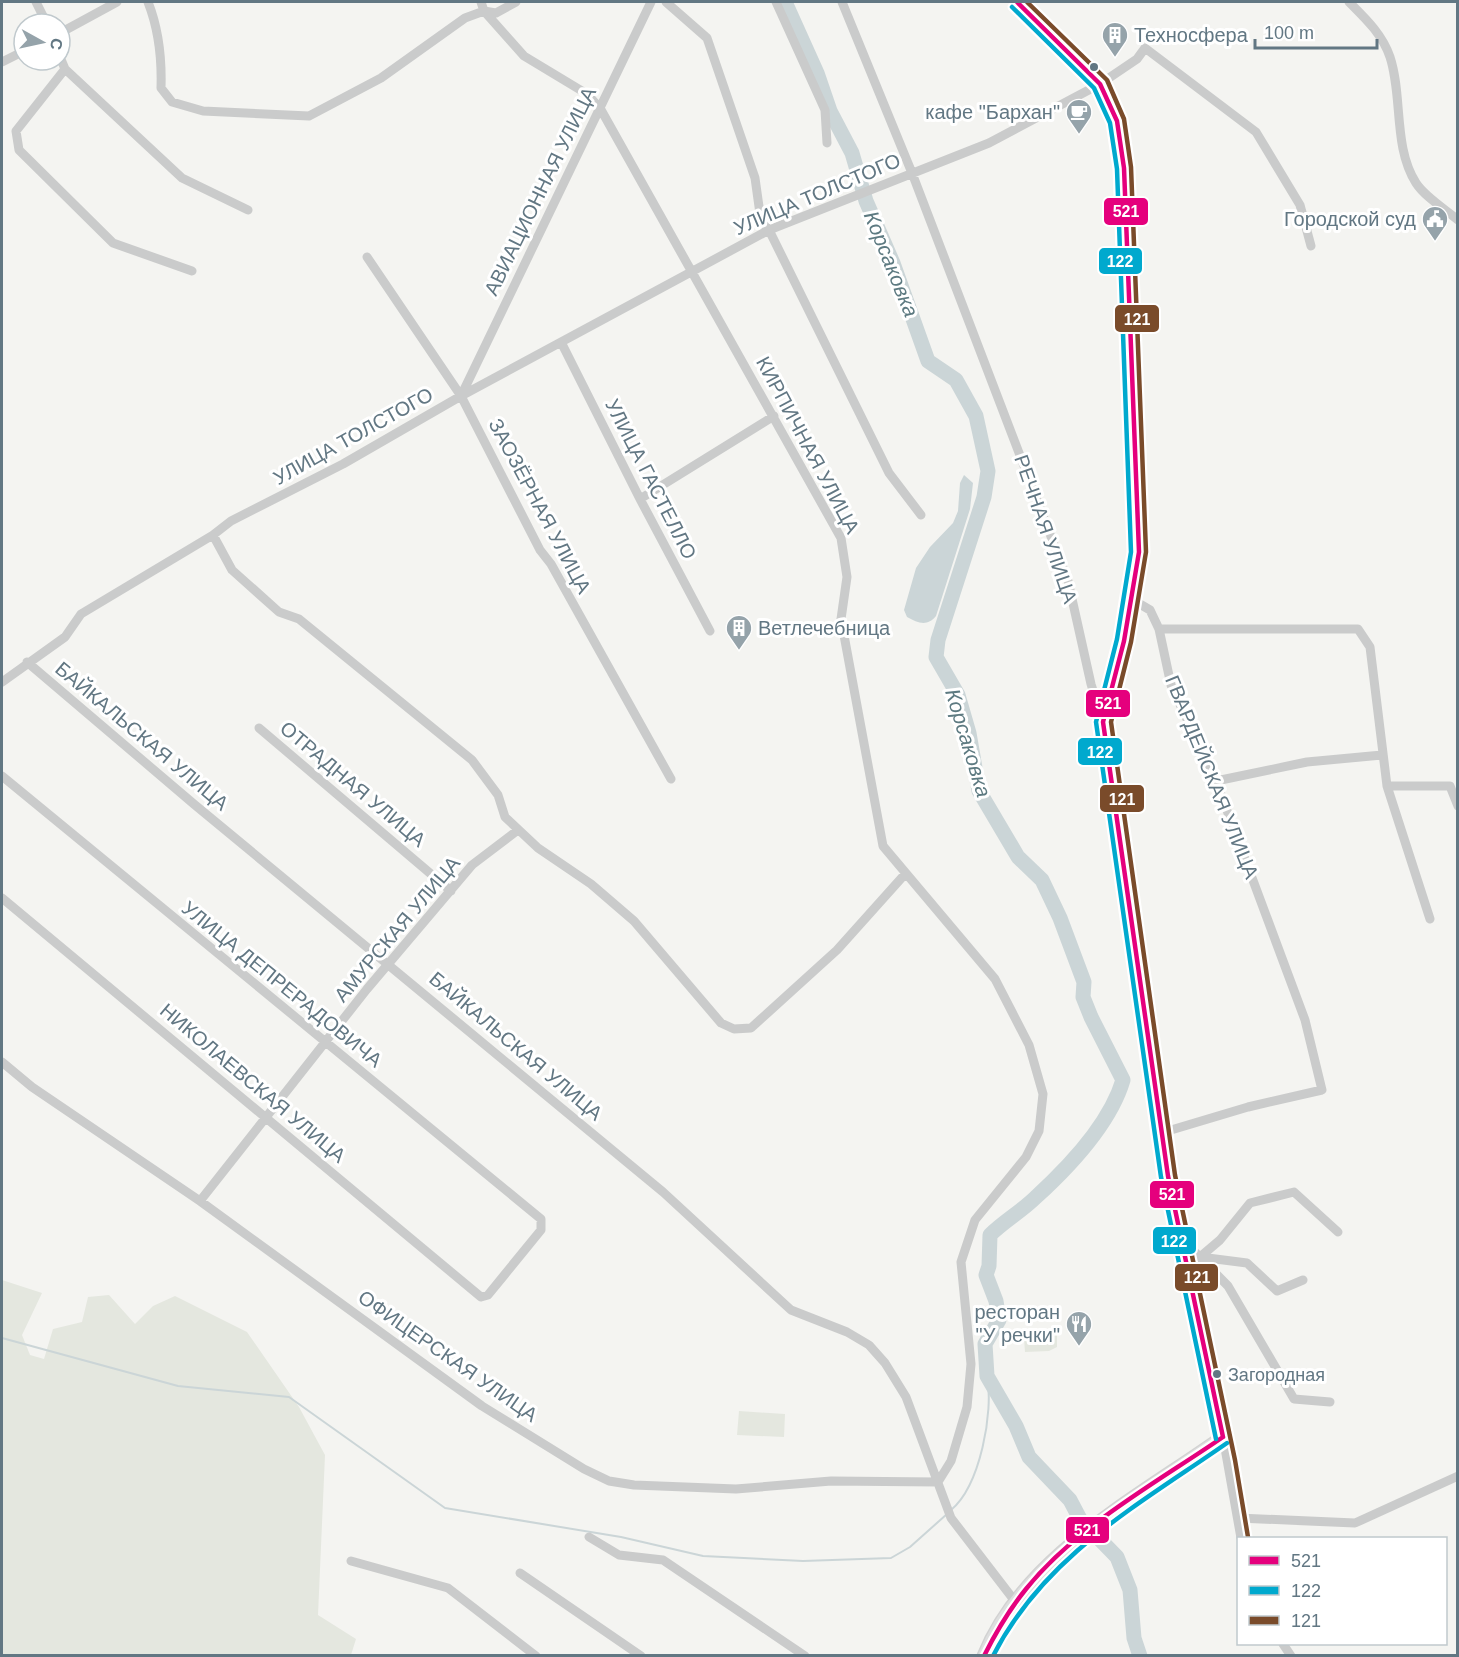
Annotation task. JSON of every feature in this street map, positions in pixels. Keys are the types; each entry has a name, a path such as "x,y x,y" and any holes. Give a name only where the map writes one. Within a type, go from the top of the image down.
{"main road":[{"path":"1017,2 1100,84 1117,121 1124,168 1139,552 1132,600 1103,722"},
{"name":"РЕЧНАЯ УЛИЦА","path":"1103,722 1161,1133 1223,1437"},
{"path":"983,1655 997,1626 1014,1600 1080,1538 1223,1437"}],"street":[{"path":"72,26 117,2"},
{"path":"148,2 156,23 162,58 161,88 172,102 203,111 284,116 309,116 381,78 482,6 496,14 516,2"},
{"name":"АВИАЦИОННАЯ УЛИЦА","path":"461,396 651,2"},
{"path":"666,2 707,38 754,178 761,221 769,230 889,473 921,515"},
{"path":"776,2 825,110 827,143"},
{"name":"РЕЧНАЯ УЛИЦА","path":"842,2 912,172 1068,581 1091,684 1103,722"},
{"path":"1349,2 1378,32 1389,55 1395,75 1406,163 1417,185 1458,220"},
{"name":"КИРПИЧНАЯ УЛИЦА","path":"482,6 524,56 587,94 600,108 841,538 846,577 841,619 865,760 883,846 995,979 1029,1045 1042,1094 1039,1131 1026,1157 975,1220 961,1262 971,1364 967,1407 951,1461 938,1482"},
{"name":"УЛИЦА ТОЛСТОГО","path":"2,682 65,637 81,614 213,535 231,521 343,464 461,396 769,230 865,194 912,172 989,143 1100,84 1148,51 1256,132 1300,205 1311,246"},
{"path":"63,72 16,130 19,150 113,243 192,271"},
{"path":"68,72 182,178 248,210"},
{"name":"ЗАОЗЁРНАЯ УЛИЦА","path":"367,257 461,396 540,550 671,779"},
{"name":"УЛИЦА ГАСТЕЛЛО","path":"561,342 710,631"},
{"path":"640,499 774,416"},
{"path":"213,535 232,570 279,612 299,620 472,760 498,795 505,817 538,848 591,884 634,921 721,1023 734,1029 751,1028 837,950 906,873"},
{"name":"ГВАРДЕЙСКАЯ УЛИЦА","path":"1132,600 1150,610 1159,629 1171,685 1216,781 1305,1020 1322,1090 1248,1107 1161,1133"},
{"path":"1159,629 1358,629 1370,647 1387,786 1430,919"},
{"name":"БАЙКАЛЬСКАЯ УЛИЦА","path":"27,662 663,1192 791,1310 847,1332 869,1345 885,1363 906,1397 938,1482"},
{"name":"ОТРАДНАЯ УЛИЦА","path":"259,728 451,891"},
{"path":"1216,781 1307,762 1382,756"},
{"name":"УЛИЦА ДЕПРЕРАДОВИЧА","path":"2,776 541,1219 542,1230 488,1295 480,1297"},
{"path":"1387,786 1454,783 1458,806"},
{"name":"АМУРСКАЯ УЛИЦА","path":"200,1201 266,1116 472,865 519,830"},
{"name":"НИКОЛАЕВСКАЯ УЛИЦА","path":"2,898 266,1116 480,1297"},
{"name":"ОФИЦЕРСКАЯ УЛИЦА","path":"2,1062 32,1087 200,1201 482,1406 584,1469 609,1481 634,1485 736,1490 831,1481 938,1482"},
{"path":"1200,1257 1220,1240 1250,1203 1294,1192 1338,1232"},
{"path":"1181,1238 1228,1286 1294,1399 1330,1402"},
{"path":"1200,1257 1247,1263 1277,1291 1303,1280"},
{"path":"1223,1437 1241,1537"},
{"path":"1238,1518 1355,1523 1458,1476"},
{"path":"938,1482 943,1500 960,1531 1014,1600"},
{"path":"589,1537 619,1555 663,1560 804,1656"},
{"path":"351,1561 448,1588 536,1656"},
{"path":"520,1573 640,1656"}],"shaded area":[{"path":"964,475 973,483 970,509 936,616 929,622 919,622 907,617 904,610 916,568 930,547 953,523 958,511 960,483"},
{"path":"2,1280 42,1293 22,1335 30,1355 44,1359 53,1329 82,1322 88,1297 109,1295 135,1324 153,1306 175,1296 247,1332 299,1407 325,1455 318,1615 356,1639 351,1655 2,1655"},
{"path":"1057,1335 1057,1347 1049,1351 1025,1352 1024,1338"},
{"path":"739,1411 785,1414 784,1437 737,1435"}],"waterway":[{"name":"Корсаковка","path":"785,2 817,73 830,111 852,153 866,201 893,263 928,361 956,380 976,416 988,471 984,497 938,640 936,657 958,695 969,733 979,791 1018,857 1042,880 1060,918 1084,982 1083,997 1091,1017 1123,1080 1109,1112 1075,1158 1031,1202 990,1235 989,1266 986,1275 996,1301 999,1320 985,1344 987,1376 1016,1426 1029,1457 1070,1500 1080,1519 1117,1557 1130,1590 1134,1638 1140,1656"},
{"path":"2,1338 178,1386 289,1397 445,1508 621,1537 703,1556 803,1561 891,1558 910,1547 947,1514"},
{"path":"951,1510 961,1499 977,1467 986,1428 989,1391 987,1376"}],"transit line":[{"name":"521","path":"1017,2 1100,84 1117,121 1124,168 1139,552 1124,641 1103,722 1168,1176 1223,1437"},
{"name":"121","path":"1027,2 1107,80 1124,119 1131,167 1146,552 1131,642 1111,722 1175,1175 1235,1460 1248,1537"},
{"name":"122","path":"1012,7 1094,88 1110,123 1117,169 1131,552 1117,639 1096,722 1161,1177 1216,1439"},
{"name":"521","path":"984,1656 1003,1621 1026,1589 1069,1545 1119,1506 1223,1437"},
{"name":"122","path":"993,1656 1014,1621 1039,1589 1066,1561 1127,1511 1227,1443"}],"place":[{"name":"Техносфера","path":"1115,58"},
{"name":"кафе \"Бархан\"","path":"1079,135"},
{"name":"Городской суд","path":"1435,242"},
{"name":"Ветлечебница","path":"739,651"},
{"name":"ресторан \"У речки\"","path":"1079,1347"},
{"name":"Загородная","path":"1217,1374"}]}
